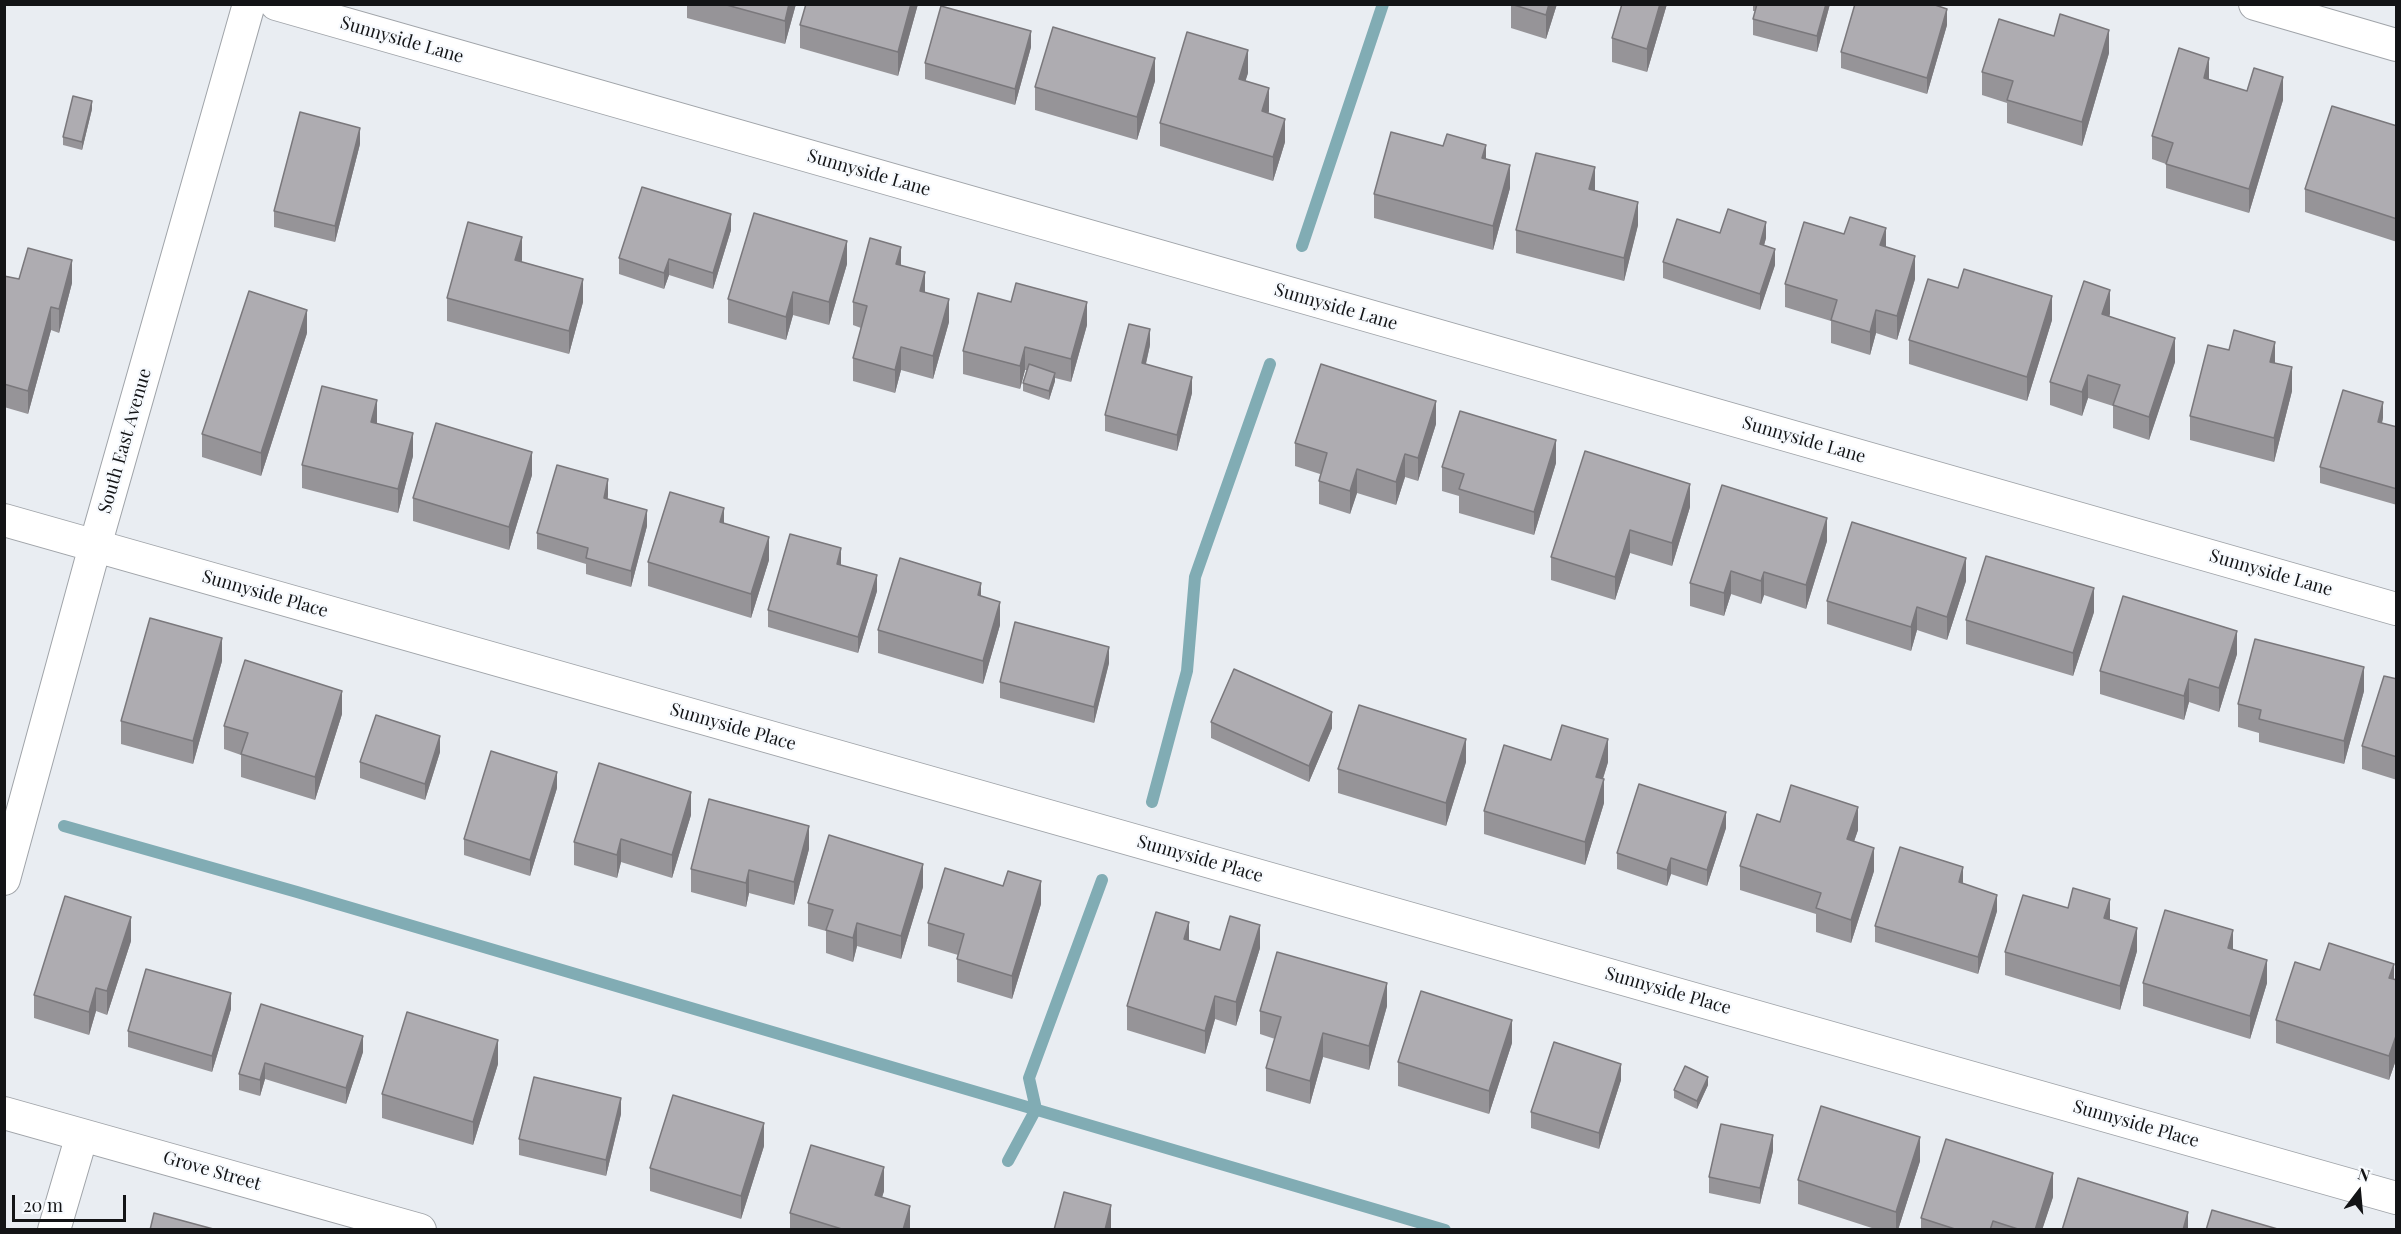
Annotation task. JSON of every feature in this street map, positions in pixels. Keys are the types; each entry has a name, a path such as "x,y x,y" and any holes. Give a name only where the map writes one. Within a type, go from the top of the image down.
{"street":[{"name":"South East Avenue","path":"4,879 95,546 249,4"},
{"name":"Sunnyside Lane","path":"276,4 2397,609"},
{"path":"2255,4 2397,45"},
{"name":"Sunnyside Place","path":"4,520 2397,1198"},
{"name":"Grove Street","path":"4,1113 420,1230"},
{"path":"54,1230 82,1135"}],"building":[{"path":"723,4 789,4 785,21"},
{"path":"806,4 911,4 898,52 800,25"},
{"path":"1511,4 1549,4 1546,15"},
{"path":"1622,4 1660,4 1647,49 1612,38"},
{"path":"1757,4 1826,4 1817,36 1753,19"},
{"path":"1855,4 1932,4 1947,9 1927,78 1841,52"},
{"path":"941,6 1031,31 1015,89 925,63"},
{"path":"2060,14 2109,30 2082,122 2007,100 2013,81 1982,72 1999,19 2054,36"},
{"path":"1053,27 1155,58 1137,117 1035,87"},
{"path":"1187,32 1248,50 1239,79 1269,88 1262,111 1285,119 1273,157 1160,123"},
{"path":"2179,48 2209,58 2204,78 2247,91 2254,68 2283,77 2249,189 2166,164 2173,143 2152,136"},
{"path":"73,96 92,101 82,142 63,137"},
{"path":"2332,106 2397,126 2397,219 2305,189"},
{"path":"300,112 360,128 335,226 274,211"},
{"path":"1391,132 1443,146 1447,134 1486,145 1482,158 1510,165 1493,226 1374,194"},
{"path":"1536,153 1595,167 1589,189 1638,202 1624,258 1516,230"},
{"path":"642,187 731,214 713,273 669,259 664,273 619,258"},
{"path":"1728,209 1766,222 1760,244 1775,249 1760,294 1663,262 1677,219 1720,233"},
{"path":"754,213 847,241 829,302 793,292 786,317 728,299"},
{"path":"1850,217 1886,228 1880,245 1915,256 1897,316 1876,310 1870,332 1831,320 1837,300 1785,284 1804,222 1844,234"},
{"path":"468,222 522,237 515,260 583,279 569,331 447,298"},
{"path":"870,238 901,247 896,264 925,272 920,291 949,299 933,356 901,347 895,370 853,358 867,306 853,302"},
{"path":"28,248 72,260 59,309 51,307 28,391 4,384 4,276 19,279"},
{"path":"1964,269 2052,296 2027,377 1909,340 1928,279 1958,288"},
{"path":"2084,281 2110,290 2102,314 2175,338 2149,417 2113,405 2120,385 2088,375 2082,392 2050,382"},
{"path":"1016,283 1087,302 1071,359 1025,347 1020,366 963,351 978,293 1011,302"},
{"path":"249,291 307,310 261,453 202,434"},
{"path":"1129,324 1150,329 1142,363 1192,377 1177,435 1105,415"},
{"path":"2234,330 2275,342 2270,362 2292,367 2274,438 2190,416 2208,345 2229,350"},
{"path":"1029,364 1055,373 1049,391 1023,383"},
{"path":"1321,364 1436,401 1418,458 1405,454 1396,482 1357,469 1350,491 1319,481 1327,453 1295,443"},
{"path":"322,386 377,400 371,422 413,433 398,489 302,465"},
{"path":"2343,390 2383,402 2378,422 2397,427 2397,489 2320,467"},
{"path":"1460,411 1556,440 1534,512 1459,489 1464,474 1442,467"},
{"path":"436,423 532,452 509,527 413,498"},
{"path":"1585,451 1690,484 1672,543 1630,530 1615,577 1551,557"},
{"path":"557,465 608,479 604,498 647,510 631,571 586,558 588,548 537,533"},
{"path":"1722,485 1827,518 1806,585 1764,572 1761,581 1731,571 1724,593 1690,583"},
{"path":"670,492 724,508 720,522 769,537 751,594 648,562"},
{"path":"1852,522 1966,558 1947,617 1917,607 1911,627 1827,601"},
{"path":"790,534 841,548 837,564 877,575 858,637 768,610"},
{"path":"1986,556 2094,588 2073,653 1966,620"},
{"path":"900,558 981,583 978,595 1000,602 983,661 878,630"},
{"path":"2123,596 2237,631 2219,688 2189,679 2184,696 2100,671"},
{"path":"150,618 222,638 193,741 121,721"},
{"path":"1015,622 1109,647 1094,707 1000,682"},
{"path":"2255,639 2364,667 2344,741 2259,719 2261,710 2238,704"},
{"path":"245,660 342,691 315,777 241,754 248,733 224,726"},
{"path":"1234,669 1332,712 1309,766 1211,722"},
{"path":"2384,676 2397,679 2397,757 2362,746"},
{"path":"1359,705 1466,739 1446,803 1338,769"},
{"path":"376,715 440,736 425,784 360,762"},
{"path":"1562,725 1608,739 1596,777 1604,779 1585,842 1484,811 1504,745 1551,760"},
{"path":"491,751 557,772 530,860 464,839"},
{"path":"599,763 691,792 672,855 621,839 617,855 574,842"},
{"path":"1639,784 1726,812 1707,870 1671,858 1667,870 1617,853"},
{"path":"1791,785 1858,807 1847,839 1874,848 1851,920 1816,908 1821,893 1740,866 1757,814 1780,822"},
{"path":"709,799 809,826 794,882 749,870 746,883 691,869"},
{"path":"829,835 923,864 901,936 857,923 853,938 826,930 833,910 808,903"},
{"path":"1900,847 1963,867 1959,882 1997,895 1978,957 1875,926"},
{"path":"945,868 1003,886 1008,871 1041,881 1012,976 957,959 964,934 928,923"},
{"path":"2073,888 2110,899 2104,918 2137,928 2120,986 2005,952 2023,895 2068,908"},
{"path":"65,896 131,917 107,991 96,988 89,1012 34,995"},
{"path":"2165,910 2233,930 2228,948 2267,960 2250,1016 2143,983"},
{"path":"1156,912 1189,922 1184,939 1220,950 1230,916 1260,925 1236,1002 1215,996 1205,1031 1127,1006"},
{"path":"2329,943 2394,964 2389,978 2397,980 2397,1033 2389,1056 2276,1020 2295,962 2320,970"},
{"path":"1277,952 1387,983 1369,1046 1323,1033 1310,1081 1266,1068 1281,1017 1260,1011"},
{"path":"146,969 231,993 212,1056 128,1031"},
{"path":"1421,991 1512,1020 1489,1091 1398,1062"},
{"path":"261,1004 363,1036 346,1088 265,1063 260,1080 239,1074"},
{"path":"407,1012 498,1040 473,1122 382,1094"},
{"path":"1554,1042 1621,1064 1599,1133 1531,1112"},
{"path":"1685,1066 1708,1077 1697,1101 1674,1090"},
{"path":"534,1077 621,1098 606,1160 519,1139"},
{"path":"673,1095 764,1123 741,1196 650,1168"},
{"path":"1821,1106 1920,1137 1896,1212 1798,1180"},
{"path":"1721,1124 1773,1135 1760,1188 1709,1177"},
{"path":"1946,1139 2053,1173 2035,1230 2021,1230 1993,1221 1990,1230 1958,1230 1921,1218"},
{"path":"811,1145 884,1167 875,1195 910,1206 903,1230 845,1230 790,1213"},
{"path":"2078,1178 2188,1212 2183,1230 2062,1230"},
{"path":"1064,1192 1111,1205 1105,1230 1054,1230"},
{"path":"2212,1210 2281,1230 2206,1230"},
{"path":"154,1213 217,1230 150,1230"}],"waterway":[{"path":"1302,246 1383,4"},
{"path":"1152,802 1187,671 1195,577 1270,364"},
{"path":"64,826 297,892 1445,1230"},
{"path":"1008,1161 1036,1109 1029,1078 1102,880"}]}
